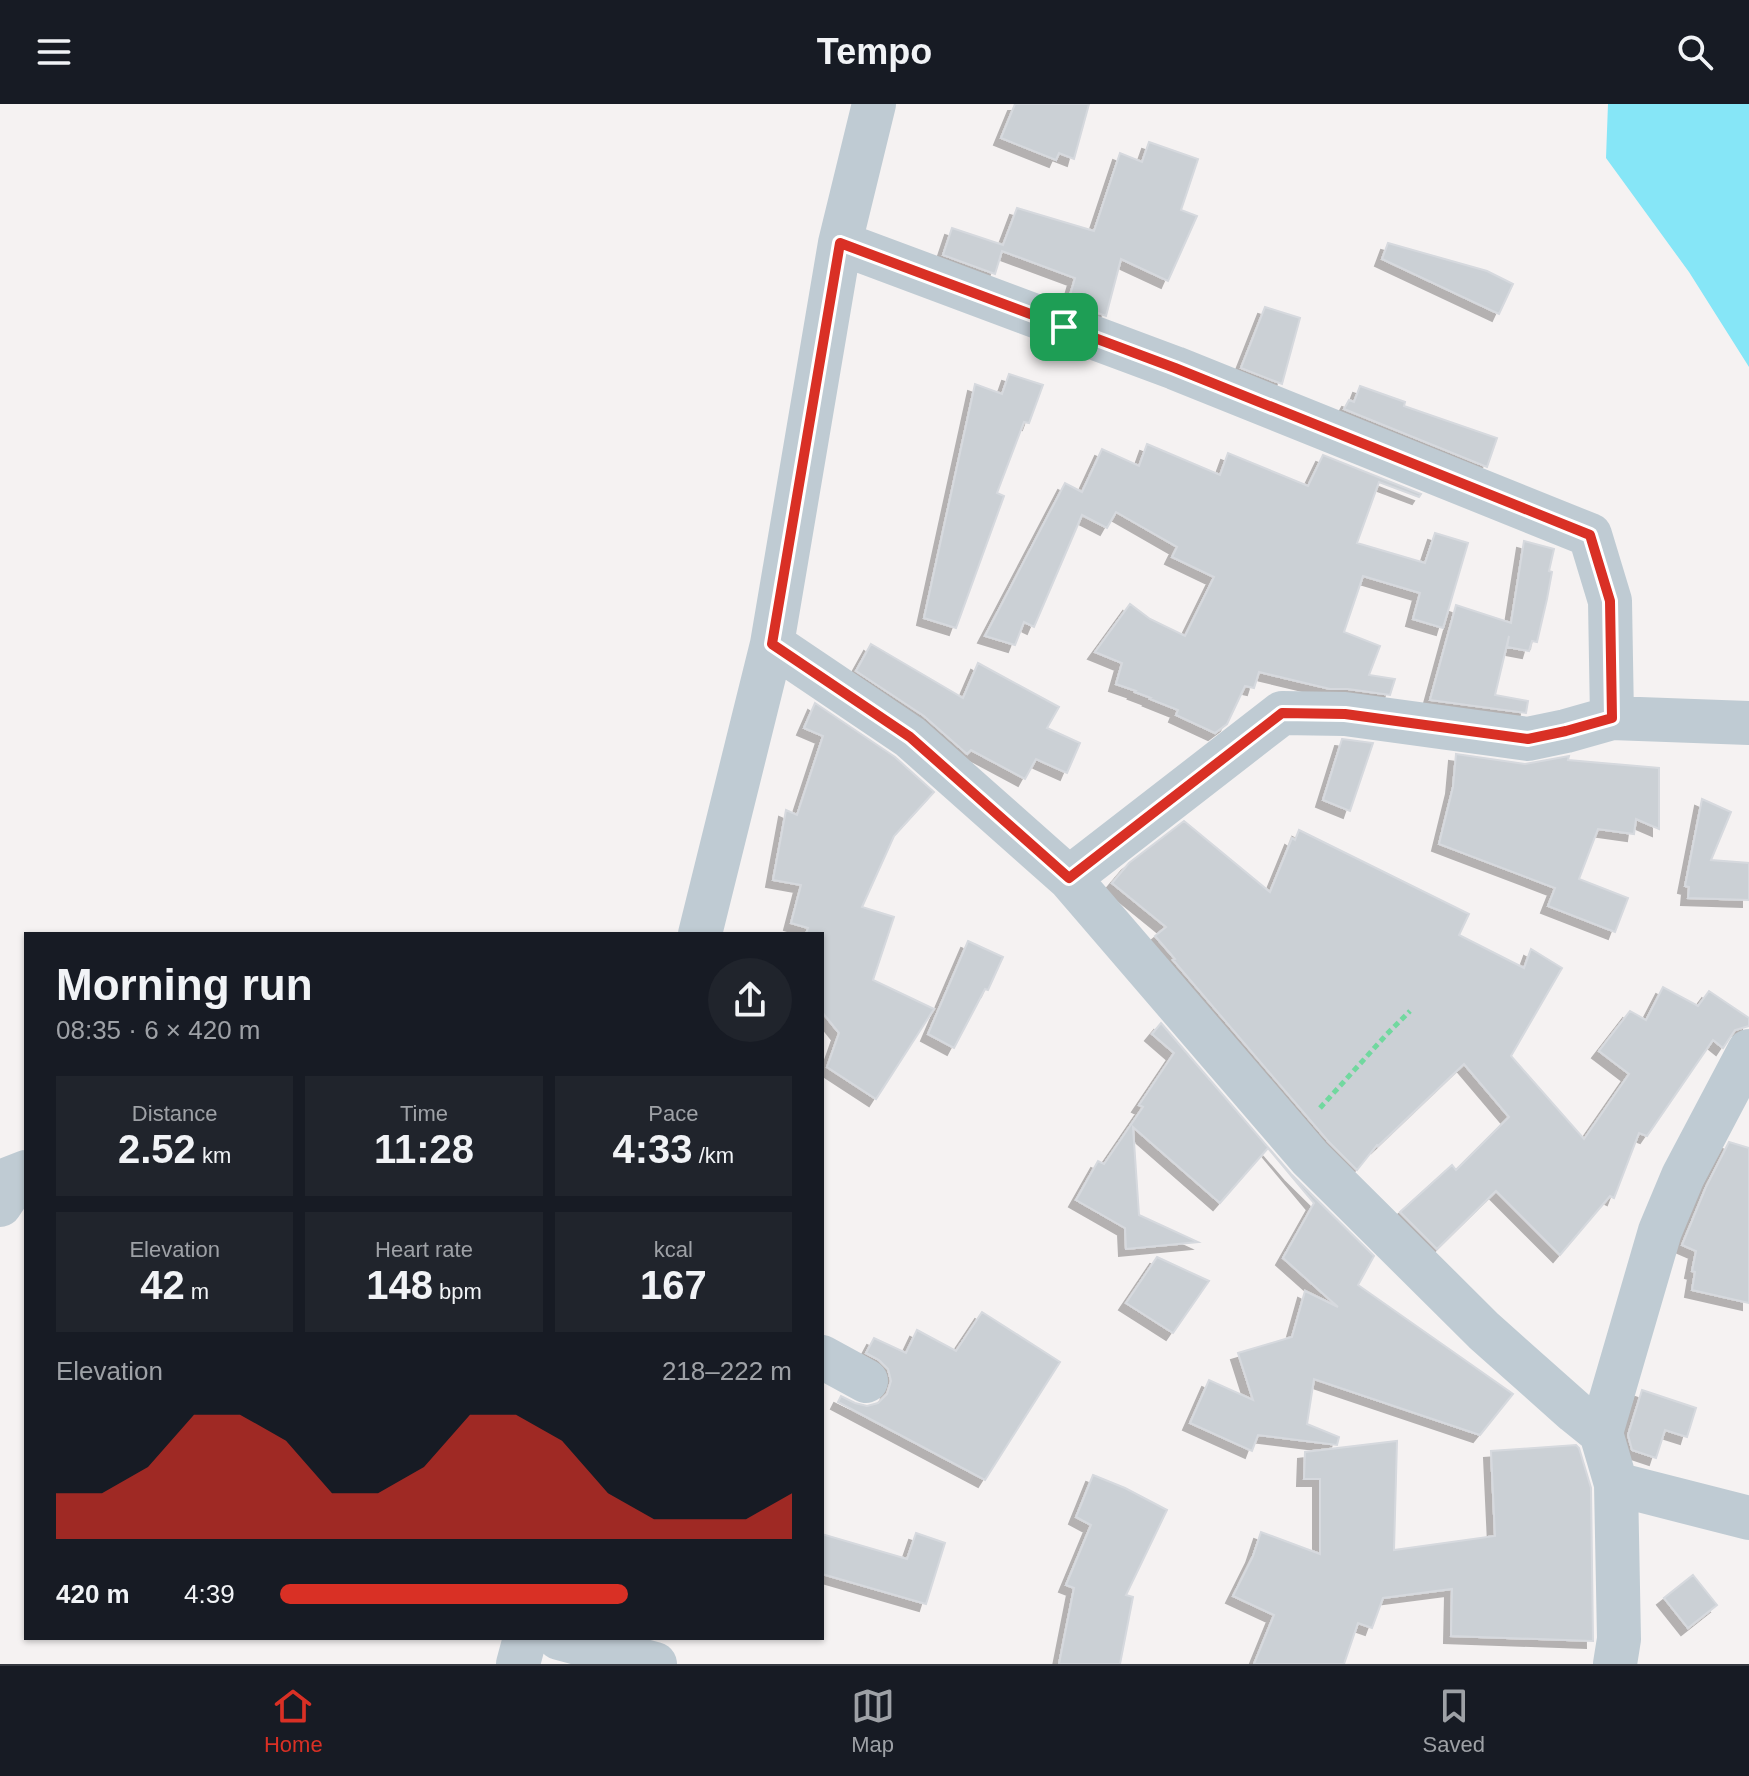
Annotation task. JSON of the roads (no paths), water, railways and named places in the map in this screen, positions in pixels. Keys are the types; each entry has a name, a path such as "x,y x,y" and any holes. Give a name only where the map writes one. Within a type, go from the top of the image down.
{"street":[{"path":"700,932 772,644 840,243 874,104"},
{"path":"840,243 1175,368 1590,535 1610,601 1612,718"},
{"path":"772,644 910,737 1069,878 1310,1158 1484,1331 1601,1433"},
{"path":"1069,878 1282,713 1345,714 1528,739 1612,718 1749,723"},
{"path":"1615,1664 1619,1639 1616,1484 1601,1433 1660,1231 1683,1176 1749,1051"},
{"path":"0,1205 6,1196 8,1179 24,1173"},
{"path":"824,1358 866,1381"},
{"path":"1616,1484 1749,1518"},
{"path":"518,1664 524,1640"},
{"path":"566,1640 655,1664"}],"water":[{"path":"1608,104 1749,104 1749,367 1689,272 1606,158"}]}
